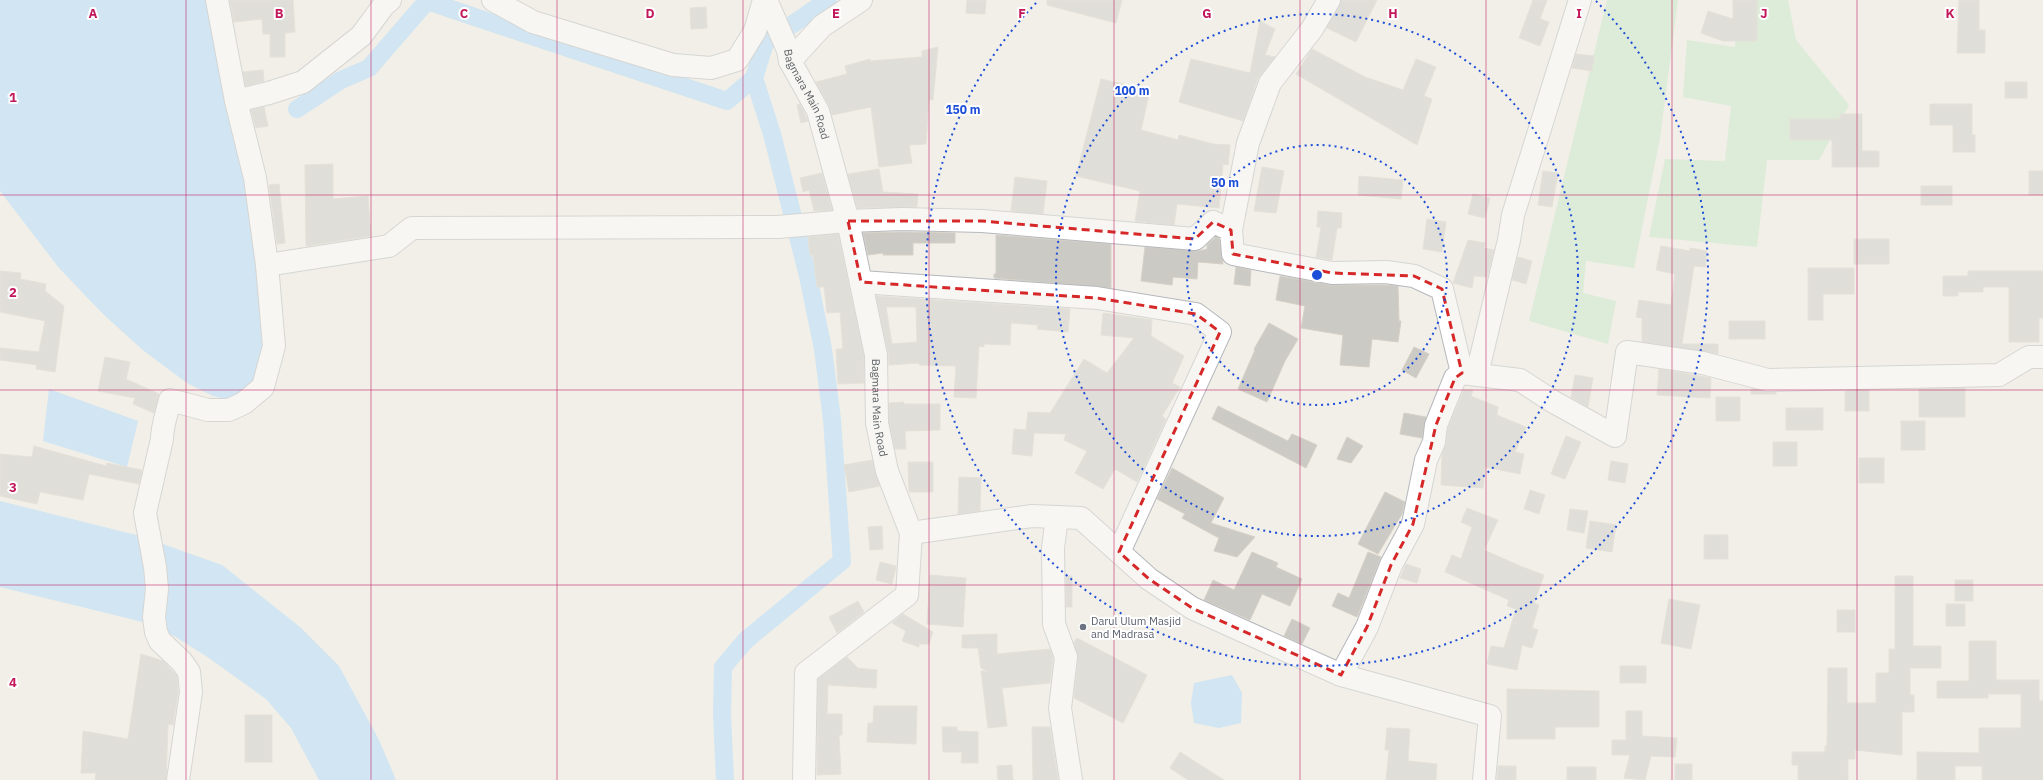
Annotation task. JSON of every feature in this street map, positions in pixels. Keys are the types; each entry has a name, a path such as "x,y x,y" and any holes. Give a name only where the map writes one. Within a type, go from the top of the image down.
{"street":[{"path":"178,780 191,692 191,681 189,672 182,662 160,640 156,632 154,617 157,589 156,568 147,530 145,513 170,400 208,410 229,410 253,397 263,387 274,346 267,265 255,178 236,101 217,0"},
{"path":"236,101 304,82 361,36 384,5 390,0"},
{"path":"493,0 533,22 672,65 711,68 737,60 755,31 767,5"},
{"path":"789,56 822,26 861,0"},
{"path":"1329,0 1312,29 1270,83 1248,144 1231,230 1233,254 1332,273 1386,272 1414,276 1442,289 1469,373"},
{"path":"1469,373 1509,240 1513,215 1580,0"},
{"name":"Bagmara Main Road","path":"767,5 789,56 818,111 848,220 876,355 877,423 887,471 911,533 907,595 806,673 804,780"},
{"path":"267,265 389,246 412,228 778,227 848,220 902,219 982,221 1195,239 1213,222 1231,230"},
{"path":"861,282 1097,298 1196,314 1220,332 1119,552"},
{"path":"1341,675 1367,627 1391,565 1413,524 1426,460 1434,442 1436,426 1455,378 1469,373 1520,380 1552,401 1615,436 1627,352 1703,363 1768,380 1999,375 2029,357 2043,357"},
{"path":"911,533 1032,516 1081,518 1150,579 1192,608 1341,675 1490,716 1484,780"},
{"path":"1057,517 1053,548 1054,624 1066,657 1060,708 1071,780"}],"highlighted area":[{"path":"848,221 982,221 1195,239 1213,222 1231,230 1233,254 1332,273 1414,276 1442,289 1462,373 1455,378 1436,425 1413,524 1391,565 1367,627 1341,675 1192,608 1149,579 1119,552 1220,332 1196,314 1097,298 861,282"}],"green space":[{"path":"1607,0 1678,0 1660,138 1634,268 1586,261 1583,293 1616,301 1608,344 1529,321"},
{"path":"1738,0 1788,0 1796,40 1849,105 1819,160 1767,160 1757,247 1649,237 1665,159 1725,161 1731,106 1683,97 1687,40 1735,47"}],"water":[{"path":"0,0 212,0 251,186 268,337 259,383 232,401 213,396 187,383 144,351 104,315 59,268 0,191"},
{"path":"49,389 138,421 127,467 43,441"},
{"path":"0,501 140,536 222,565 300,627 339,666 379,740 396,780 319,780 291,728 266,699 206,656 174,636 143,622 0,587"},
{"path":"1232,675 1242,693 1241,723 1219,728 1194,723 1191,703 1194,683"}],"building":[{"path":"230,0 293,0 295,32 285,33 285,57 270,57 270,34 263,34 262,19 234,22"},
{"path":"967,0 986,0 985,14 966,13"},
{"path":"1047,0 1122,0 1116,23 1047,5"},
{"path":"1341,0 1377,0 1356,42 1327,28"},
{"path":"1533,0 1547,0 1540,19 1549,22 1540,46 1519,38"},
{"path":"1733,0 1757,0 1757,41 1723,41 1701,33 1708,11 1733,19"},
{"path":"1959,0 1979,0 1979,30 1985,30 1985,53 1957,53"},
{"path":"706,7 707,28 691,29 690,8"},
{"path":"1260,21 1275,29 1265,55 1275,57 1258,78 1243,121 1179,102 1191,59 1250,73"},
{"path":"938,47 933,100 929,99 926,144 909,145 912,163 879,167 871,107 832,115 829,105 816,82 847,74 845,66 870,59 870,61 922,57 922,51"},
{"path":"1312,49 1365,77 1403,90 1416,59 1436,67 1424,96 1432,99 1417,145 1296,74"},
{"path":"1576,54 1594,56 1592,71 1572,68"},
{"path":"263,70 264,81 246,86 243,72"},
{"path":"1101,79 1150,90 1141,130 1178,140 1179,135 1213,144 1230,145 1228,165 1223,164 1219,208 1177,204 1174,225 1135,221 1140,191 1076,176"},
{"path":"2005,82 2027,82 2027,98 2005,98"},
{"path":"800,104 808,121 801,123 797,105"},
{"path":"1930,104 1972,104 1972,135 1975,135 1975,152 1953,152 1953,125 1930,125"},
{"path":"264,107 268,126 256,128 251,110"},
{"path":"1840,114 1862,114 1862,151 1879,151 1879,167 1832,167 1832,140 1790,140 1790,119 1840,119"},
{"path":"333,164 333,199 368,196 371,236 306,246 305,165"},
{"path":"1262,167 1284,171 1276,213 1254,211"},
{"path":"879,169 883,192 918,194 917,207 857,208 848,174"},
{"path":"1543,171 1558,173 1552,207 1538,205"},
{"path":"2029,171 2043,171 2043,195 2029,195"},
{"path":"822,173 832,210 814,211 809,190 803,192 800,178"},
{"path":"1359,176 1403,180 1401,199 1358,195"},
{"path":"1015,177 1047,181 1043,214 1011,211"},
{"path":"279,184 285,243 277,244 269,185"},
{"path":"1921,186 1952,186 1952,205 1921,205"},
{"path":"1473,194 1490,198 1485,218 1468,214"},
{"path":"1318,211 1342,213 1341,228 1337,228 1332,260 1316,257 1321,227 1317,227"},
{"path":"1427,219 1446,222 1442,252 1423,249"},
{"path":"863,233 955,233 955,243 913,243 913,255 883,255 883,253 868,255"},
{"path":"838,234 864,356 864,383 838,384 836,349 843,349 840,312 827,313 824,287 817,287 813,255 810,255 808,237"},
{"path":"996,235 1111,244 1111,288 994,278 994,274 996,274"},
{"path":"1216,237 1219,238 1223,264 1198,262 1197,279 1173,277 1172,285 1141,281 1145,247 1199,251 1207,249 1207,245"},
{"path":"1854,239 1889,239 1889,264 1854,264"},
{"path":"1468,240 1485,243 1484,248 1494,250 1487,277 1474,276 1472,288 1453,283"},
{"path":"1661,246 1690,251 1690,248 1707,251 1705,267 1694,266 1682,344 1718,344 1718,354 1642,342 1642,318 1636,317 1639,300 1671,305 1675,274 1656,270"},
{"path":"1518,257 1532,261 1526,284 1512,280"},
{"path":"1236,267 1251,270 1250,286 1234,284"},
{"path":"1808,268 1854,268 1854,294 1823,294 1823,320 1808,320"},
{"path":"0,271 21,273 20,279 46,284 45,291 64,306 55,372 36,369 37,365 0,360 0,348 39,352 45,321 0,312"},
{"path":"1968,271 2043,271 2043,318 2039,318 2039,342 2009,342 2009,287 1983,287 1983,292 1958,292 1958,296 1943,296 1943,276 1968,276"},
{"path":"1280,276 1330,285 1398,286 1399,321 1401,321 1398,342 1372,339 1369,367 1340,365 1343,335 1301,328 1305,306 1276,300"},
{"path":"876,296 1070,309 1068,332 1037,329 1038,325 1011,323 1010,345 984,344 984,347 979,346 976,398 954,397 956,366 919,365 919,363 889,365 888,352","holes":["886,307 916,307 917,342 892,344"]},
{"path":"1103,313 1152,320 1151,336 1184,356 1172,383 1180,387 1162,416 1166,419 1137,482 1115,469 1103,489 1075,473 1087,451 1064,440 1066,434 1034,433 1032,456 1012,454 1014,429 1026,430 1028,412 1050,413 1084,359 1107,373 1134,338 1101,335"},
{"path":"1729,321 1765,321 1765,339 1729,339"},
{"path":"1269,323 1298,339 1285,361 1267,402 1238,389 1255,350 1254,349"},
{"path":"1414,347 1429,354 1416,378 1402,370"},
{"path":"105,357 130,362 126,379 159,394 154,413 133,404 135,398 98,391"},
{"path":"1659,369 1711,378 1710,398 1657,395"},
{"path":"1575,375 1593,378 1588,407 1571,397"},
{"path":"1965,388 1965,417 1919,417 1919,389"},
{"path":"1751,389 1776,392 1776,394 1751,394"},
{"path":"1464,390 1473,390 1471,396 1498,407 1497,415 1526,427 1515,452 1524,454 1520,474 1485,467 1483,488 1441,485 1442,455 1446,444 1448,428"},
{"path":"1869,390 1869,411 1845,411 1845,391"},
{"path":"1716,397 1740,397 1740,421 1716,421"},
{"path":"904,402 904,404 940,404 940,430 905,431 906,449 895,449 889,422 889,403"},
{"path":"1218,406 1288,441 1292,434 1317,445 1306,468 1212,419"},
{"path":"1786,408 1823,408 1823,430 1786,430"},
{"path":"1404,413 1426,417 1422,438 1400,434"},
{"path":"1901,421 1925,421 1925,450 1901,450"},
{"path":"1566,436 1581,442 1565,479 1551,474"},
{"path":"1347,437 1363,446 1351,463 1337,459"},
{"path":"1773,442 1797,442 1797,466 1773,466"},
{"path":"34,446 106,466 107,463 142,470 139,484 89,474 83,500 40,492 37,504 0,496 0,454 32,457"},
{"path":"1859,458 1884,458 1884,483 1859,483"},
{"path":"872,460 880,486 849,492 844,465"},
{"path":"1611,461 1628,464 1625,483 1608,480"},
{"path":"908,462 933,462 933,492 909,492"},
{"path":"1172,468 1224,498 1211,523 1255,537 1237,557 1214,551 1219,538 1182,518 1185,514 1157,499"},
{"path":"959,477 981,478 980,511 958,514"},
{"path":"1530,490 1545,495 1539,514 1524,509"},
{"path":"1385,492 1405,502 1402,514 1378,554 1358,544"},
{"path":"1467,508 1498,520 1484,550 1544,575 1534,603 1539,605 1532,628 1538,630 1532,648 1522,645 1517,670 1487,664 1491,646 1504,648 1516,609 1507,606 1509,600 1445,572 1452,555 1461,559 1472,527 1461,522"},
{"path":"1570,509 1588,511 1584,533 1567,530"},
{"path":"1590,521 1616,525 1612,552 1586,548"},
{"path":"882,526 883,549 870,550 868,527"},
{"path":"1704,535 1728,535 1728,559 1704,559"},
{"path":"1252,552 1278,563 1276,567 1302,579 1290,606 1262,594 1250,620 1204,600 1213,580 1234,590"},
{"path":"1368,552 1381,557 1357,617 1332,606 1338,593 1349,598"},
{"path":"880,562 896,566 892,584 876,580"},
{"path":"1406,564 1421,569 1417,583 1400,578"},
{"path":"930,575 966,578 963,627 927,624"},
{"path":"1066,576 1072,576 1072,607 1066,607"},
{"path":"1895,576 1913,576 1913,646 1941,646 1941,668 1910,668 1910,695 1914,695 1914,712 1902,712 1902,755 1855,750 1855,759 1848,759 1848,780 1798,780 1798,765 1792,765 1792,752 1825,752 1825,746 1827,746 1828,668 1847,668 1847,703 1876,703 1876,673 1889,673 1889,649 1895,649"},
{"path":"1955,580 1973,580 1973,601 1955,601"},
{"path":"1669,599 1700,605 1691,649 1661,643"},
{"path":"858,601 864,612 837,633 829,617"},
{"path":"1946,604 1965,604 1965,626 1946,626"},
{"path":"1837,610 1855,610 1855,632 1837,632"},
{"path":"903,614 933,632 929,644 919,644 919,647 902,641 906,631 892,623"},
{"path":"1292,619 1310,628 1302,644 1284,636"},
{"path":"997,634 997,654 1050,649 1053,658 1050,683 1002,688 1007,726 988,728 981,671 988,671 981,668 978,648 962,648 962,635"},
{"path":"1077,638 1147,675 1123,723 1074,698 1078,658 1074,642"},
{"path":"1969,641 1996,641 1996,680 2039,680 2039,701 2043,701 2043,780 1982,780 1982,766 1955,766 1955,780 1917,780 1917,752 1979,753 1979,728 2021,728 2021,694 1988,694 1988,698 1937,698 1937,681 1969,681"},
{"path":"141,654 163,661 177,676 178,692 173,725 168,724 166,780 95,780 96,773 81,773 83,731 128,739"},
{"path":"847,657 858,668 877,670 876,688 828,685 827,714 842,714 842,735 839,735 841,774 817,775 818,679"},
{"path":"1620,666 1646,666 1646,683 1620,683"},
{"path":"1507,689 1599,691 1599,727 1555,727 1555,739 1507,739"},
{"path":"874,706 917,706 916,744 867,742 868,723 873,723"},
{"path":"1626,711 1642,711 1642,736 1677,738 1675,757 1651,756 1645,780 1624,778 1630,755 1612,755 1612,740 1626,740"},
{"path":"245,715 272,715 272,762 245,762"},
{"path":"942,727 957,727 957,731 978,732 978,763 961,763 962,752 943,752"},
{"path":"1032,727 1050,727 1058,780 1033,780"},
{"path":"1387,728 1410,729 1408,761 1437,764 1436,780 1386,780 1389,750 1385,750"},
{"path":"1180,752 1224,780 1188,780 1170,768"},
{"path":"1675,764 1692,764 1692,780 1675,780"},
{"path":"1012,765 1013,780 998,780 997,766"},
{"path":"1498,766 1516,766 1516,780 1497,780"},
{"path":"1567,767 1596,767 1596,780 1567,780"}],"waterway":[{"path":"297,109 341,80 369,68 427,1 727,101 754,78 765,43 828,0"},
{"path":"725,780 722,714 723,667 746,640 842,561 832,420 823,349 808,276 772,134 754,78"}],"place":[{"name":"Darul Ulum Masjid and Madrasa","path":"1083,627"}]}
